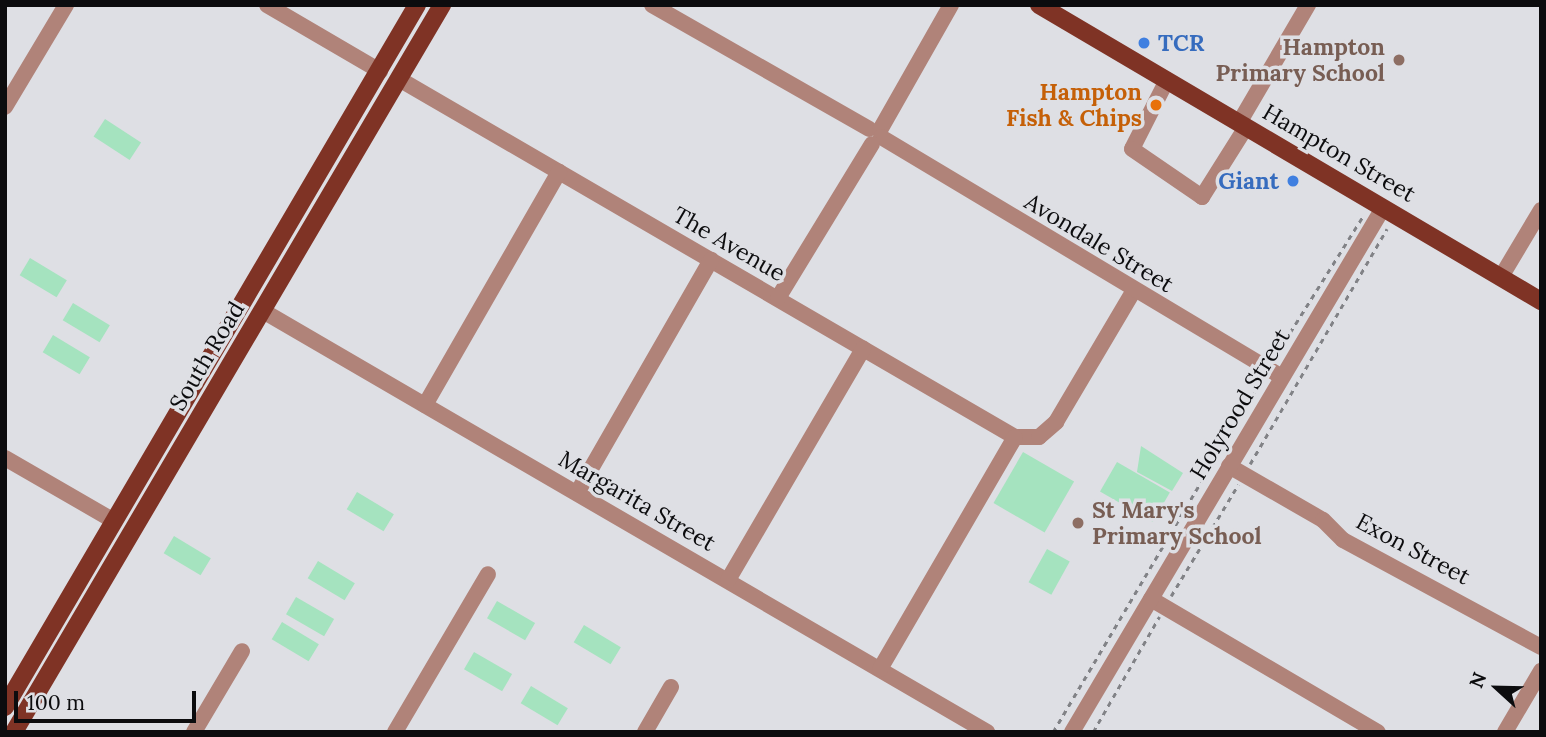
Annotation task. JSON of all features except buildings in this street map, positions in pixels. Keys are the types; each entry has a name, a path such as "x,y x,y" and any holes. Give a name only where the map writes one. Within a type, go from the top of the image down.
{"main road":[{"name":"South Road","path":"5,707 417,5"},
{"name":"South Road","path":"14,732 442,5"},
{"name":"Hampton Street","path":"1040,5 1541,301"},
{"path":"380,71 399,79"},
{"path":"245,300 262,311"}],"street":[{"path":"5,107 66,5"},
{"path":"267,5 380,71"},
{"name":"Avondale Street","path":"652,5 1275,373"},
{"path":"778,298 951,5"},
{"path":"1167,79 1132,149 1202,197 1308,5"},
{"name":"The Avenue","path":"399,79 1015,437"},
{"path":"425,405 559,172"},
{"name":"Holyrood Street","path":"1072,732 1229,466 1275,373 1383,208"},
{"path":"1501,277 1541,210"},
{"path":"577,493 712,260"},
{"path":"880,669 1015,437 1039,437 1056,422 1134,290"},
{"name":"Margarita Street","path":"262,311 988,732"},
{"path":"728,580 863,349"},
{"path":"5,458 114,521"},
{"name":"Exon Street","path":"1229,466 1323,520 1343,540 1541,647"},
{"path":"395,732 488,574"},
{"path":"1151,599 1378,732"},
{"path":"194,732 242,651"},
{"path":"1504,732 1541,671"},
{"path":"645,732 671,687"}],"path":[{"path":"1054,732 1275,373 1359,214"}],"green space":[{"path":"105,119 141,142 130,160 94,137"},
{"path":"30,258 67,280 57,297 20,275"},
{"path":"73,303 110,325 100,342 63,320"},
{"path":"53,335 90,357 80,374 43,352"},
{"path":"1141,446 1183,473 1172,491 1137,472"},
{"path":"1023,452 1074,481 1045,533 994,503"},
{"path":"1117,462 1170,492 1153,522 1100,491"},
{"path":"357,492 394,514 384,531 347,509"},
{"path":"174,536 211,558 201,575 164,553"},
{"path":"1047,549 1070,562 1051,595 1029,582"},
{"path":"318,561 355,583 345,600 308,578"},
{"path":"296,597 334,619 324,636 286,614"},
{"path":"497,601 535,623 525,640 487,618"},
{"path":"282,622 319,644 309,661 272,639"},
{"path":"584,625 621,647 611,664 574,642"},
{"path":"474,652 512,674 502,691 464,669"},
{"path":"531,686 568,708 558,725 521,703"}],"place":[{"name":"TCR","path":"1144,43"},
{"name":"Hampton Primary School","path":"1399,60"},
{"name":"Hampton Fish & Chips","path":"1156,105"},
{"name":"Giant","path":"1293,181"},
{"name":"St Mary's Primary School","path":"1078,523"}]}
